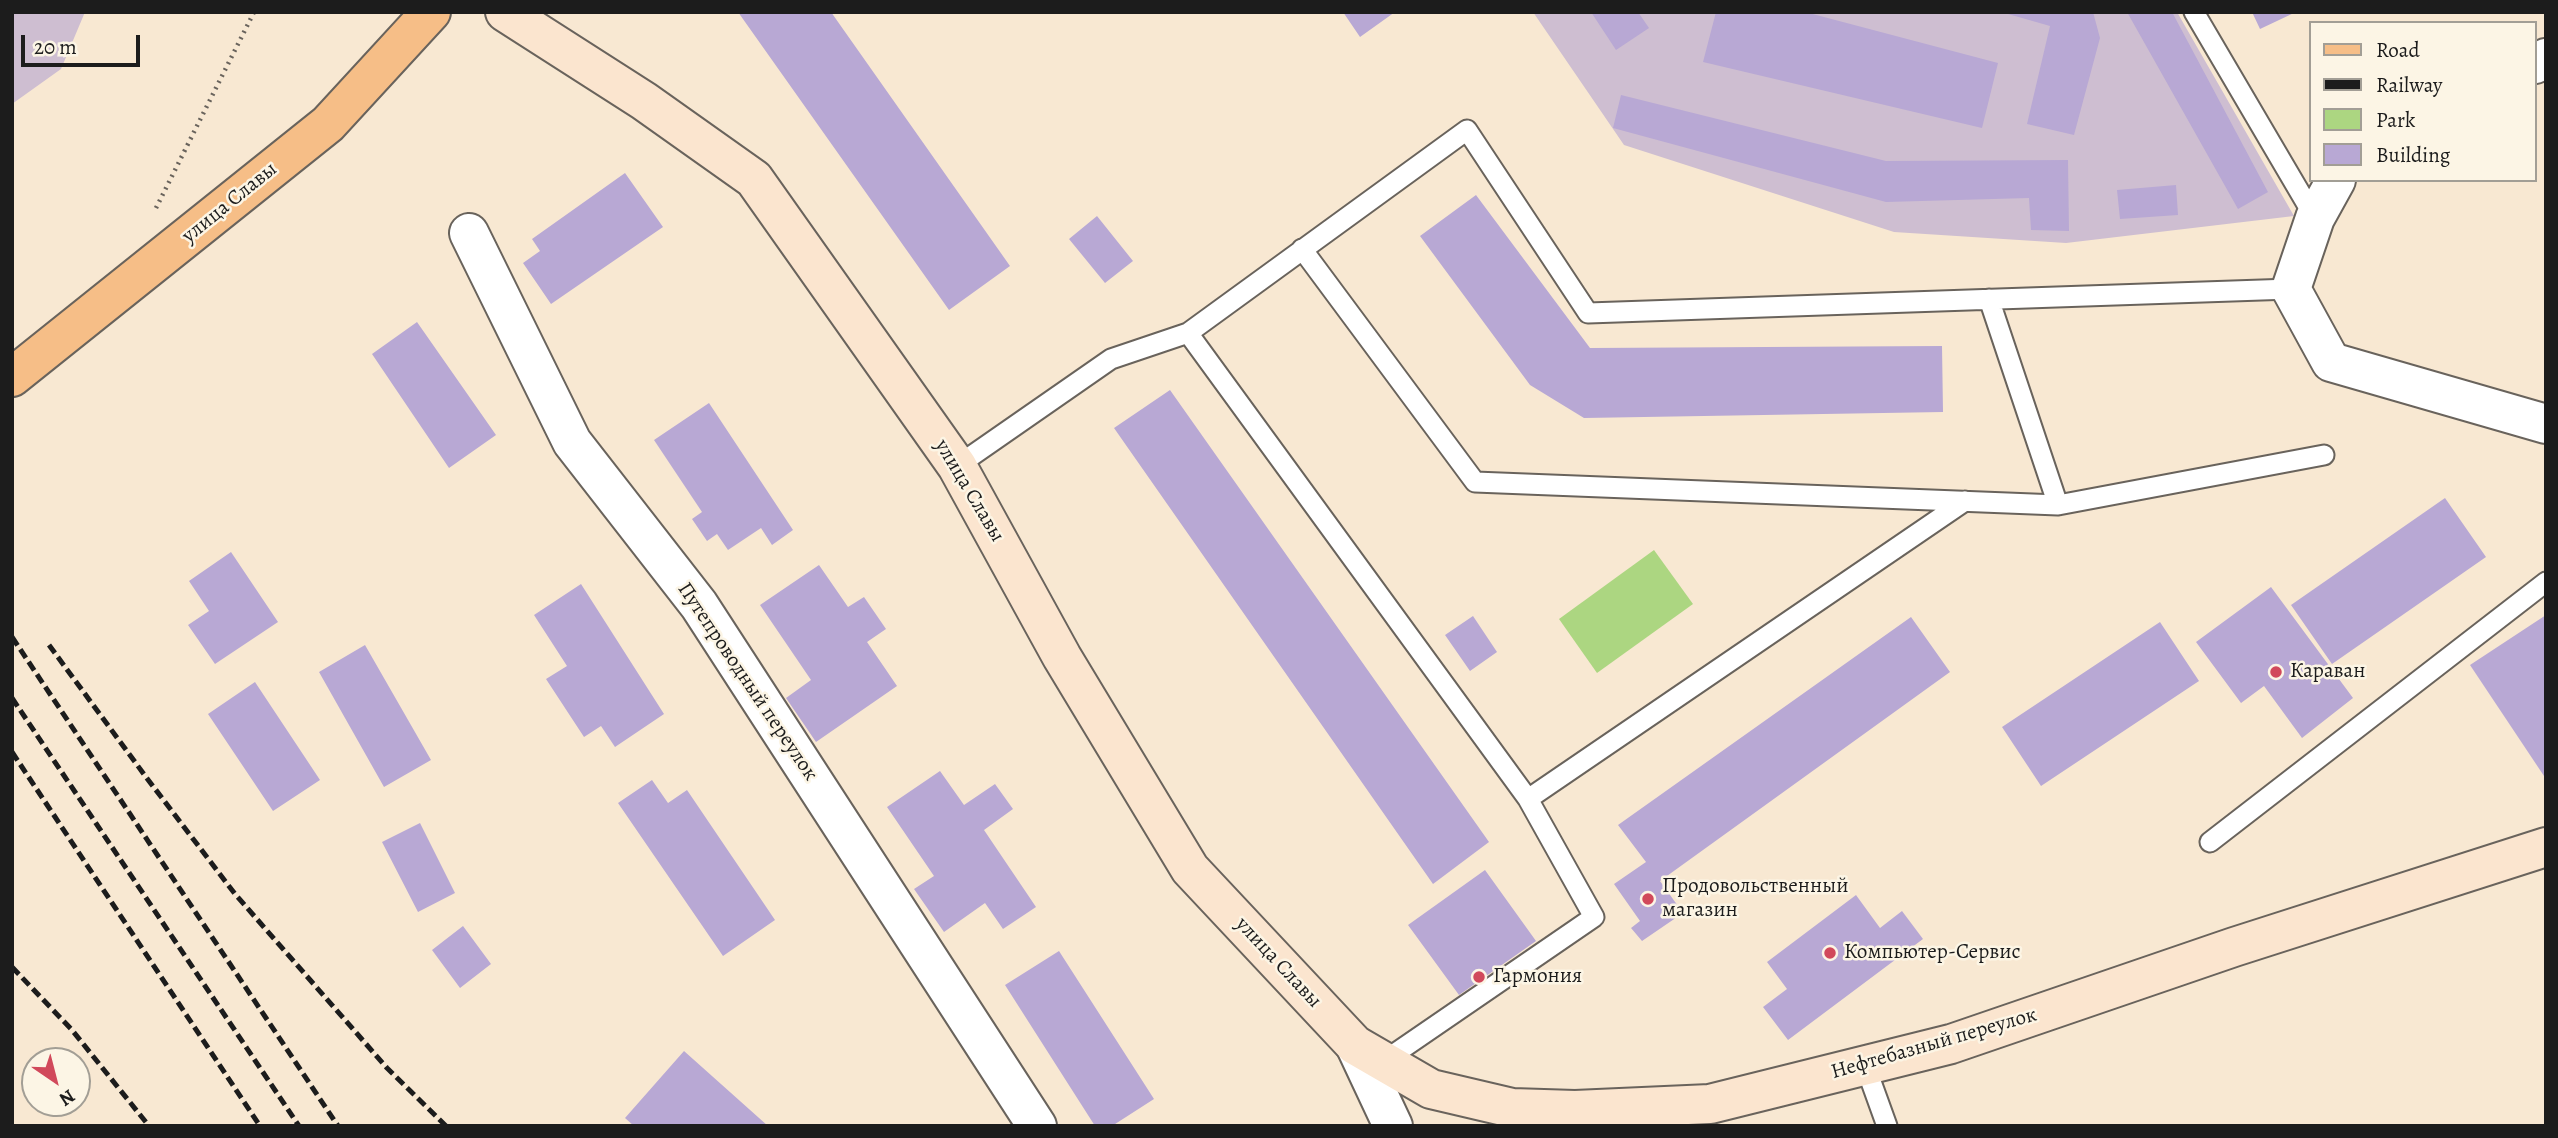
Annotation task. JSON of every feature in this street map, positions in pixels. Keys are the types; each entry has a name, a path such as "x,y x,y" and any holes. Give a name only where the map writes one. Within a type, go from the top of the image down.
{"main road":[{"name":"улица Славы","path":"12,377 328,124 431,12"},
{"name":"улица Славы","path":"505,12 644,101 754,179 957,466 1062,657 1190,869 1369,1053"},
{"name":"Нефтебазный переулок","path":"1369,1053 1431,1088 1512,1108 1718,1115 1865,1065 1951,1044 2234,947 2546,847"}],"street":[{"path":"2335,182 2315,218 2291,289 2331,362 2546,424"},
{"name":"Путепроводный переулок","path":"469,233 572,442 699,605 1037,1126"},
{"path":"1369,1053 1393,1126"}],"lane":[{"path":"2194,12 2315,218"},
{"path":"957,466 1111,359 1188,333 1467,130 1588,313 2291,289"},
{"path":"1302,249 1475,482 2058,505 2324,455"},
{"path":"1989,299 2058,505"},
{"path":"1188,333 1528,799 1594,917 1369,1053"},
{"path":"1528,799 1965,502"},
{"path":"2210,842 2546,582"},
{"path":"1865,1065 1887,1126"}],"path":[{"path":"153,213 254,12"}],"shaded area":[{"path":"12,12 85,12 61,69 12,104"},
{"path":"1533,12 2177,12 2294,216 2066,243 1894,232 1624,145"}],"green space":[{"path":"1654,550 1693,604 1597,673 1559,619"}],"building":[{"path":"738,12 831,12 1010,266 949,310"},
{"path":"1343,12 1395,12 1360,37"},
{"path":"1591,12 1638,12 1649,28 1616,50"},
{"path":"1716,12 1805,12 1998,63 1982,128 1703,62"},
{"path":"2001,12 2093,12 2100,38 2074,135 2027,124 2050,26"},
{"path":"2127,12 2172,12 2268,192 2238,209"},
{"path":"2252,12 2296,12 2260,29"},
{"path":"1621,95 1886,161 2068,160 2069,231 2031,230 2029,198 1886,202 1613,128"},
{"path":"625,173 663,227 551,304 523,263 540,251 532,239"},
{"path":"2176,185 2178,215 2120,219 2117,190"},
{"path":"1476,195 1590,348 1942,346 1943,412 1584,418 1530,385 1420,236"},
{"path":"1097,216 1133,261 1105,283 1069,239"},
{"path":"417,322 496,435 449,468 372,354"},
{"path":"1170,390 1489,842 1433,884 1114,428"},
{"path":"709,403 793,530 772,545 761,528 728,550 717,534 707,541 692,519 702,512 654,440"},
{"path":"2445,498 2486,557 2332,664 2291,605"},
{"path":"231,552 278,622 215,664 188,625 209,611 189,581"},
{"path":"819,565 848,607 864,597 886,629 867,642 897,686 816,742 786,698 811,680 760,605"},
{"path":"581,584 664,714 615,747 601,726 584,737 546,679 567,666 534,615"},
{"name":"Караван","path":"2271,587 2353,698 2302,738 2264,686 2241,703 2196,642"},
{"path":"2546,615 2546,779 2470,665"},
{"path":"1473,616 1497,652 1470,671 1445,635"},
{"path":"1911,617 1950,672 1660,881 1683,913 1642,941 1631,928 1640,921 1614,884 1646,862 1618,825"},
{"path":"2160,622 2199,681 2041,786 2002,727"},
{"path":"365,645 431,760 384,787 319,672"},
{"path":"255,682 320,780 273,811 208,714"},
{"path":"940,771 964,805 995,784 1013,809 984,830 1036,907 1003,929 985,903 944,932 914,889 934,876 887,807"},
{"path":"652,780 668,803 687,790 775,920 723,956 618,803"},
{"path":"420,823 455,893 418,912 382,842"},
{"path":"1485,870 1536,941 1459,995 1408,925"},
{"path":"1856,895 1880,928 1902,911 1923,939 1788,1040 1763,1007 1787,989 1767,962"},
{"path":"463,926 491,964 460,988 432,950"},
{"path":"1059,951 1154,1099 1112,1126 1095,1126 1005,985"},
{"path":"684,1051 768,1126 634,1126 625,1118"}],"railway":[{"path":"12,637 338,1126"},
{"path":"49,645 235,894 387,1068 446,1126"},
{"path":"12,698 299,1126"},
{"path":"12,752 260,1126"},
{"path":"12,967 72,1030 149,1126"}],"place":[{"name":"Караван","path":"2276,672"},
{"name":"Продовольственный магазин","path":"1648,899"},
{"name":"Компьютер-Сервис","path":"1830,953"},
{"name":"Гармония","path":"1479,977"}]}
